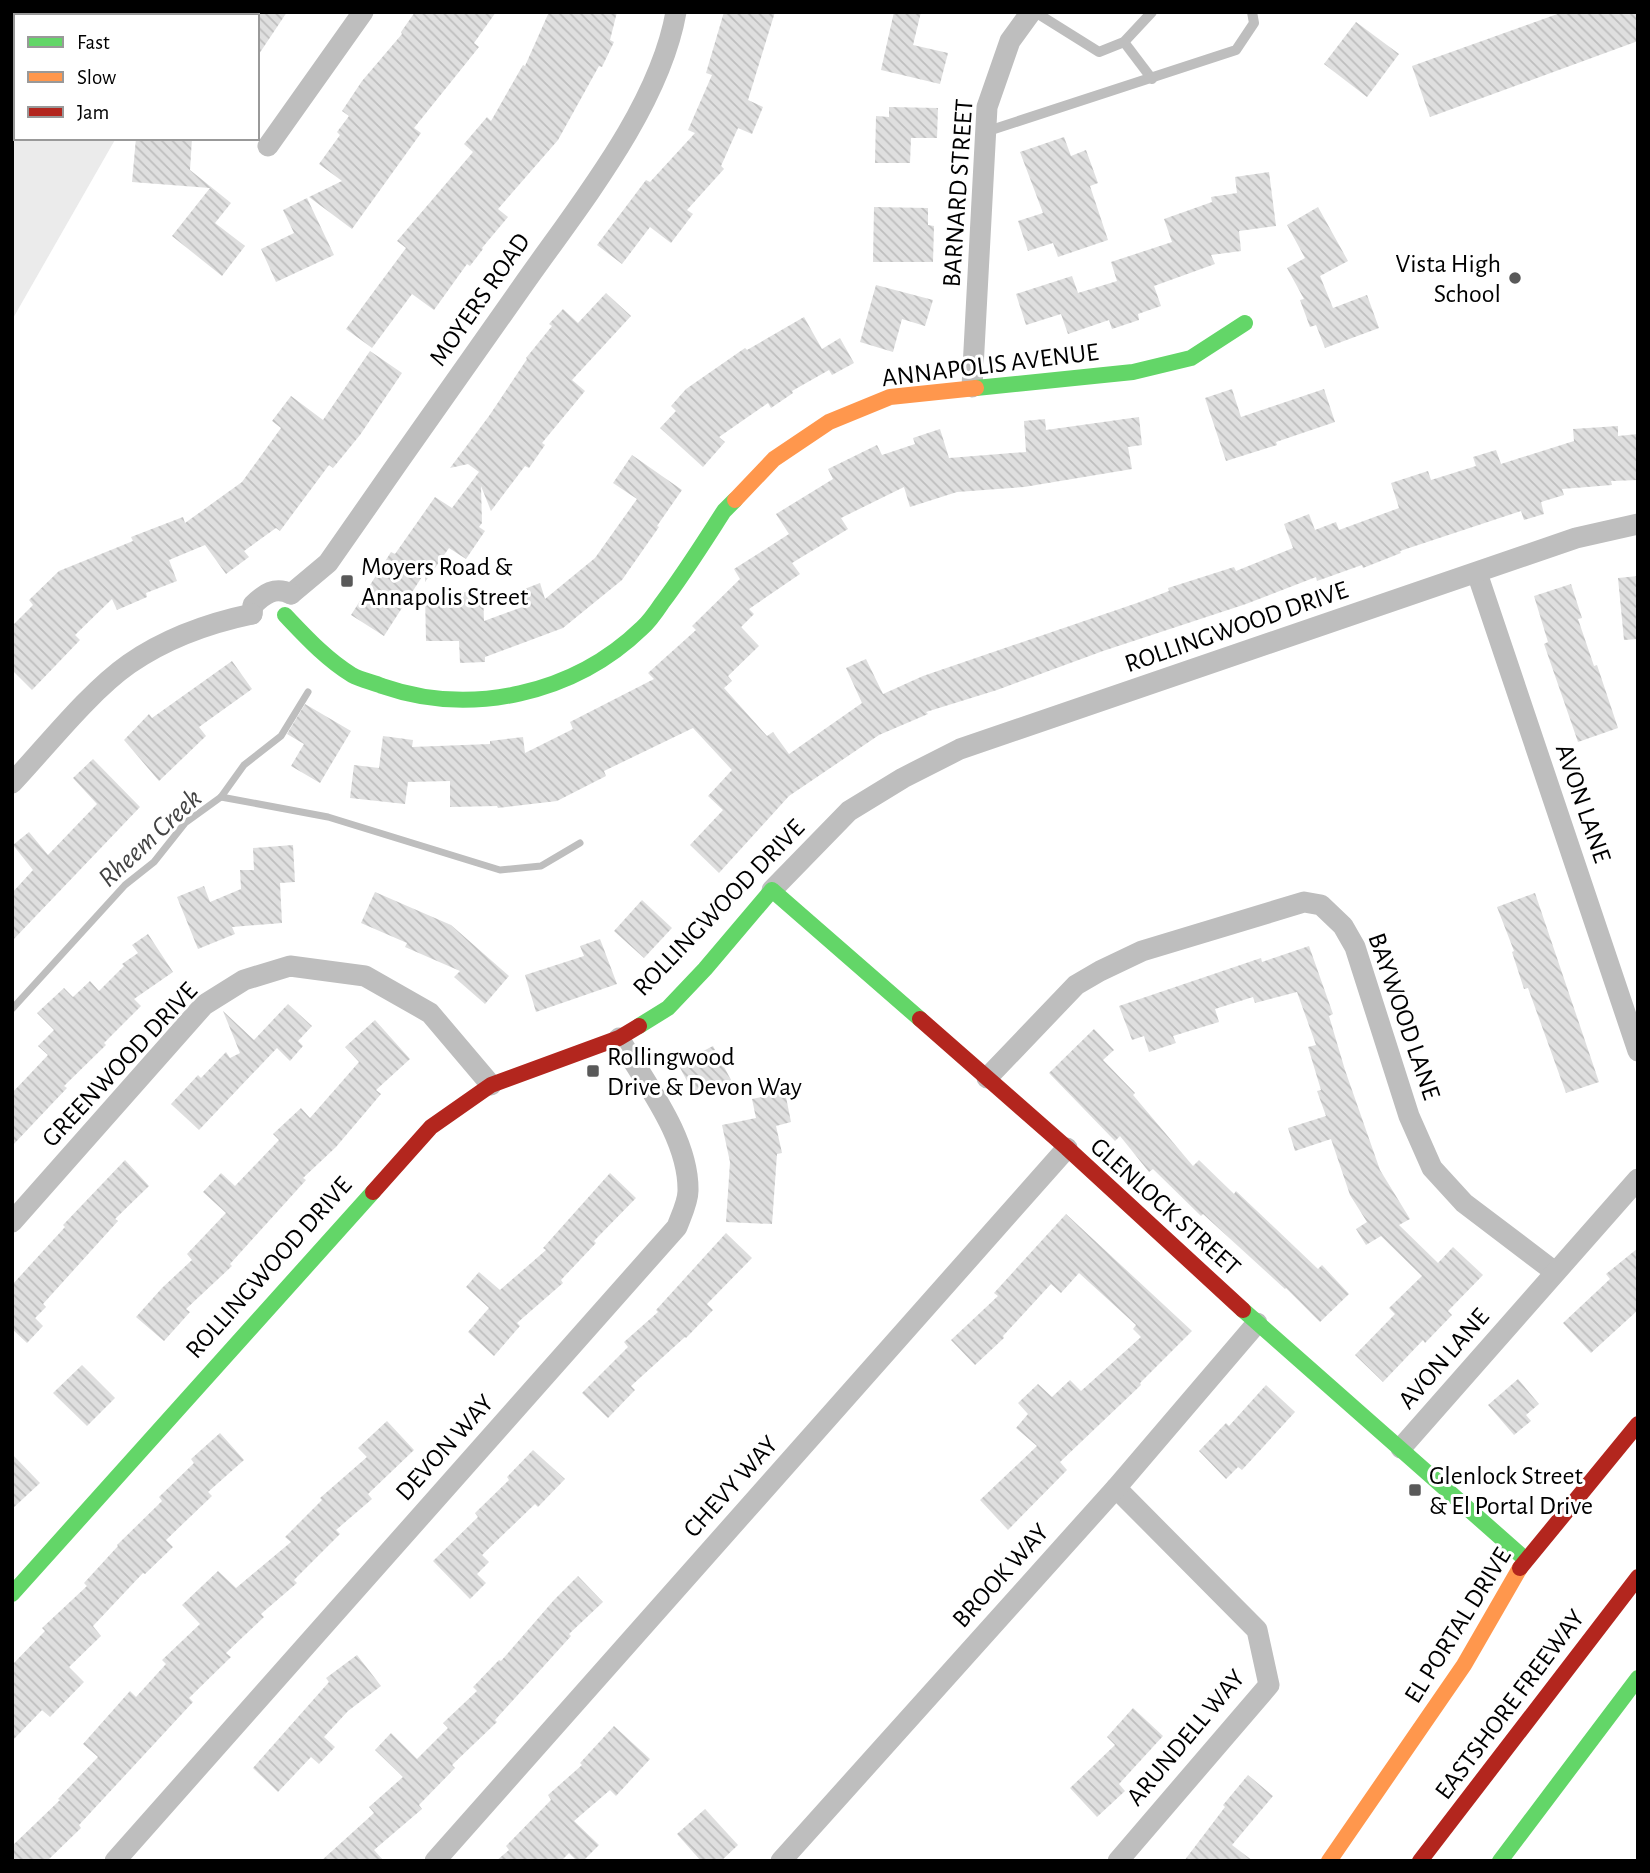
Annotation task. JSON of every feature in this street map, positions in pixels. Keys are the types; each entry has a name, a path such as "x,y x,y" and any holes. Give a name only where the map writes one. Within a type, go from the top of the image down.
{"main road":[{"name":"ANNAPOLIS AVENUE","path":"285,615 322,653 354,676 402,693 453,701 521,694 558,683 592,667 643,628 724,511 774,459 829,422 890,397 1133,372 1191,358 1245,323"},
{"name":"ROLLINGWOOD DRIVE","path":"12,1594 431,1127 491,1086 619,1038 668,1008 772,890"},
{"name":"GLENLOCK STREET","path":"772,890 1067,1148 1257,1323 1525,1559"},
{"name":"EL PORTAL DRIVE","path":"1329,1861 1464,1665 1525,1559 1638,1424"},
{"name":"EASTSHORE FREEWAY","path":"1420,1861 1638,1577"},
{"path":"1500,1861 1638,1678"}],"street":[{"path":"268,146 363,12"},
{"name":"MOYERS ROAD","path":"291,594 328,563 609,163 650,90 676,12"},
{"name":"BARNARD STREET","path":"972,387 987,107 1010,41 1033,12"},
{"name":"ROLLINGWOOD DRIVE","path":"772,890 849,811 903,778 960,749 1576,538 1638,524"},
{"name":"AVON LANE","path":"1477,573 1638,1051"},
{"path":"282,589 291,594 293,604 285,615 273,621 261,622 252,614 253,605 271,591 282,589"},
{"path":"12,783 93,696 128,665 176,638 226,620 252,614"},
{"name":"BAYWOOD LANE","path":"988,1078 1076,985 1100,971 1142,951 1304,902 1321,905 1343,926 1355,947 1409,1116 1432,1168 1464,1203 1555,1272"},
{"name":"GREENWOOD DRIVE","path":"12,1222 204,1005 244,980 290,966 365,975 430,1013 491,1086"},
{"name":"DEVON WAY","path":"115,1861 677,1227 688,1194 686,1159 672,1129 619,1038"},
{"name":"CHEVY WAY","path":"435,1861 1067,1148"},
{"name":"AVON LANE","path":"1401,1448 1638,1179"},
{"name":"BROOK WAY","path":"781,1861 1116,1488 1257,1323"},
{"name":"ARUNDELL WAY","path":"1116,1488 1257,1630 1269,1685 1118,1861"}],"lane":[{"path":"1033,12 1099,52 1124,42 1152,12"},
{"path":"985,132 1236,50 1254,23 1252,12"},
{"path":"1124,42 1152,79"}],"shaded area":[{"path":"12,12 187,12 14,14 14,140 115,140 12,320"}],"building":[{"path":"287,12 259,54 259,14"},
{"path":"415,12 496,12 474,43 479,47 414,128 421,133 352,229 309,197 342,181 319,164 340,135 337,132 349,116 342,111 362,81 402,34"},
{"path":"549,12 617,12 610,40 614,42 602,67 599,66 558,140 498,209 508,217 470,266 467,264 434,310 412,294 372,348 346,329 406,248 397,241 473,152 464,144 487,117 491,121 523,65 525,66"},
{"path":"724,12 775,12 748,100 763,107 752,134 738,128 721,166 724,169 687,210 693,214 671,243 650,227 622,264 597,245 646,180 650,182 695,133 688,130 712,75 706,73"},
{"path":"894,12 921,12 913,45 948,53 940,84 881,70"},
{"path":"1563,12 1638,12 1638,41 1430,117 1412,66"},
{"path":"1356,22 1399,54 1367,97 1324,64"},
{"path":"889,107 938,108 937,138 911,138 910,163 875,163 876,116 889,117"},
{"path":"1064,137 1071,156 1086,150 1098,183 1090,186 1108,240 1058,257 1053,243 1028,251 1018,221 1043,213 1020,152"},
{"path":"136,140 192,140 190,170 231,203 215,223 245,246 222,276 172,236 210,188 132,182"},
{"path":"1269,172 1276,226 1239,231 1241,251 1211,255 1215,264 1154,286 1161,306 1138,314 1139,320 1112,329 1109,320 1068,334 1061,314 1026,325 1016,294 1072,276 1078,293 1117,281 1111,262 1172,242 1164,219 1212,202 1211,197 1237,193 1235,177"},
{"path":"307,198 334,255 276,282 261,249 294,233 283,210"},
{"path":"874,207 928,208 928,225 934,226 933,262 873,262"},
{"path":"1318,207 1348,261 1320,276 1333,308 1367,295 1379,328 1325,348 1316,325 1310,327 1300,300 1304,299 1287,268 1305,258 1287,225"},
{"path":"876,285 933,300 925,326 902,319 893,352 860,342"},
{"path":"606,293 631,316 572,380 585,391 542,443 545,445 529,468 525,466 491,511 481,486 482,523 479,527 485,531 466,559 449,548 425,582 425,572 384,636 351,615 391,552 395,554 435,497 452,508 479,472 468,464 450,468 489,416 526,358 552,326 549,324 563,309 578,323"},
{"path":"804,317 822,349 840,338 854,363 832,375 829,370 792,391 793,393 771,408 768,403 719,437 725,442 703,467 660,428 676,411 671,406 686,389 745,348 747,350"},
{"path":"370,351 402,373 360,435 333,468 329,465 280,531 276,528 244,551 249,557 226,574 205,545 169,560 177,581 146,593 147,597 117,610 112,599 75,635 80,640 32,690 12,670 12,626 33,605 29,600 59,571 133,541 131,537 183,517 185,523 242,482 281,428 272,421 291,396 323,420"},
{"path":"1232,389 1241,417 1324,389 1335,422 1276,442 1277,445 1226,461 1205,398"},
{"path":"1139,417 1142,445 1128,447 1132,469 1024,487 957,492 910,507 904,487 841,518 848,529 792,563 800,574 749,609 754,614 741,627 759,646 728,676 732,681 724,688 767,736 773,732 789,754 862,703 846,668 866,659 883,694 923,676 1137,603 1169,591 1168,588 1234,567 1236,571 1293,548 1284,524 1309,514 1315,530 1336,522 1339,530 1399,508 1391,483 1428,471 1431,480 1476,466 1473,457 1496,450 1501,464 1574,441 1573,429 1618,426 1618,436 1638,434 1638,480 1611,481 1612,485 1562,489 1564,495 1541,502 1544,514 1524,520 1521,511 1400,551 1401,553 1363,568 1362,565 1317,581 1316,577 1246,604 926,712 928,714 879,735 789,796 719,873 690,845 723,810 708,796 732,770 693,728 604,771 606,776 557,801 498,808 450,807 450,781 408,782 405,804 350,798 354,765 379,768 383,736 413,740 412,747 490,744 490,741 523,737 525,753 573,729 570,722 654,679 648,673 696,630 692,626 740,579 734,569 789,534 776,514 833,479 828,469 877,445 882,455 915,444 913,438 940,429 949,458 1026,452 1024,421 1045,419 1046,430"},
{"path":"632,455 682,490 622,580 563,628 485,657 485,662 460,663 459,641 426,641 425,593 483,592 484,621 528,605 514,593 540,583 545,599 595,558 637,499 613,483"},
{"path":"1638,576 1638,639 1624,640 1618,578"},
{"path":"1571,584 1582,618 1578,619 1618,728 1578,742 1544,644 1548,642 1534,596"},
{"path":"232,661 252,689 199,727 206,736 159,781 124,740 149,714 152,718"},
{"path":"305,704 351,731 320,783 291,766 304,744 287,734"},
{"path":"93,759 140,807 12,941 12,893 33,870 13,845 29,832 48,855 97,804 73,778"},
{"path":"293,845 295,882 280,883 282,923 232,927 235,934 198,949 177,897 204,886 210,902 241,889 240,870 254,870 253,848"},
{"path":"375,892 451,925 509,976 485,1004 454,977 460,971 405,947 407,943 361,923"},
{"path":"1535,893 1599,1082 1566,1093 1528,988 1524,989 1512,952 1514,951 1497,907"},
{"path":"642,900 672,928 644,958 614,931"},
{"path":"148,934 173,972 134,999 141,1006 64,1086 67,1088 12,1146 12,1093 48,1055 38,1046 54,1030 37,1013 64,988 73,997 90,981 99,991 124,966 122,964 138,953 132,945"},
{"path":"600,939 617,984 536,1012 525,975 584,956 580,946"},
{"path":"1309,946 1333,1014 1329,1016 1345,1070 1380,1170 1410,1219 1399,1225 1438,1263 1453,1247 1483,1275 1448,1311 1452,1315 1425,1343 1423,1340 1383,1382 1355,1355 1395,1314 1389,1308 1422,1276 1381,1236 1366,1245 1356,1229 1367,1222 1350,1195 1331,1139 1295,1151 1288,1128 1326,1116 1317,1091 1321,1090 1308,1047 1316,1045 1297,992 1255,1003 1253,997 1215,1009 1219,1022 1173,1036 1176,1043 1149,1052 1144,1036 1132,1040 1119,1006 1261,958 1262,962"},
{"path":"288,1004 312,1026 298,1041 303,1046 290,1061 277,1048 199,1130 171,1104 198,1075 201,1078 226,1052 230,1058 240,1053 223,1011 254,1040"},
{"path":"375,1020 410,1059 376,1090 381,1094 336,1147 303,1178 306,1180 230,1264 232,1266 186,1309 190,1312 164,1341 136,1317 192,1260 187,1254 226,1213 203,1192 221,1173 235,1186 279,1140 273,1134 301,1108 310,1118 359,1062 345,1047"},
{"path":"1094,1029 1114,1050 1103,1060 1135,1093 1133,1095 1193,1166 1199,1160 1234,1194 1236,1191 1318,1269 1322,1265 1349,1294 1320,1322 1203,1214 1201,1216 1153,1169 1149,1172 1120,1136 1115,1141 1049,1073"},
{"path":"713,1046 731,1080 696,1098 678,1064"},
{"path":"785,1092 791,1122 776,1126 782,1153 777,1154 772,1224 726,1222 730,1162 722,1125 756,1118 752,1099"},
{"path":"125,1160 149,1186 115,1219 118,1221 43,1304 46,1307 35,1318 43,1326 27,1343 12,1329 12,1285 65,1227 63,1225"},
{"path":"610,1173 636,1198 594,1241 596,1243 561,1280 563,1283 517,1323 520,1326 494,1356 468,1332 489,1308 466,1287 479,1272 500,1290 546,1250 543,1248"},
{"path":"1066,1214 1192,1331 1140,1383 1141,1385 1060,1462 1067,1470 1008,1530 980,1500 1037,1446 1016,1428 1028,1414 1018,1403 1038,1384 1052,1397 1070,1380 1081,1391 1141,1337 1133,1329 1136,1325 1079,1273 1061,1293 1051,1284 1004,1338 975,1365 951,1340 998,1296 994,1293"},
{"path":"726,1233 752,1258 707,1304 713,1310 686,1338 631,1386 635,1390 608,1418 582,1393 628,1347 624,1342 658,1312 656,1310"},
{"path":"1638,1248 1638,1310 1591,1353 1563,1323 1610,1279 1606,1274"},
{"path":"82,1365 115,1398 87,1426 53,1393"},
{"path":"1518,1379 1539,1404 1526,1415 1531,1421 1514,1435 1488,1405"},
{"path":"1266,1385 1295,1412 1242,1470 1238,1467 1226,1479 1199,1451 1226,1423 1229,1426"},
{"path":"387,1421 414,1450 368,1494 372,1499 336,1530 340,1534 294,1580 297,1583 261,1614 264,1617 226,1653 231,1657 189,1698 193,1702 79,1825 81,1828 47,1861 12,1861 12,1846 60,1800 58,1799 98,1757 83,1744 130,1691 136,1697 166,1664 162,1660 200,1624 182,1605 218,1571 236,1588 291,1542 285,1537 322,1500 320,1498 367,1457 358,1448"},
{"path":"220,1433 244,1460 208,1492 212,1496 166,1540 173,1547 143,1573 93,1626 101,1636 69,1667 84,1682 50,1717 42,1710 12,1741 12,1665 45,1631 42,1628 87,1586 84,1583 117,1545 162,1501 159,1497 194,1463 191,1459"},
{"path":"533,1450 565,1479 538,1507 535,1504 482,1555 489,1562 477,1574 486,1583 470,1599 433,1561 478,1517 475,1513 509,1480 507,1477"},
{"path":"12,1454 40,1483 12,1509"},
{"path":"578,1576 603,1602 569,1634 571,1636 495,1720 497,1722 452,1765 455,1768 419,1805 422,1809 374,1850 384,1861 321,1861 374,1813 369,1807 403,1777 375,1750 391,1733 417,1759 448,1728 443,1723 477,1691 473,1687 501,1661"},
{"path":"357,1655 381,1686 348,1711 324,1737 335,1747 319,1764 311,1757 278,1792 253,1768 329,1682 326,1678"},
{"path":"1133,1708 1163,1736 1119,1784 1125,1791 1097,1817 1070,1788 1115,1745 1107,1737"},
{"path":"614,1726 650,1759 616,1796 610,1790 574,1821 599,1845 583,1861 577,1861 569,1853 561,1861 496,1861 509,1850 506,1846 551,1800 548,1795 582,1765 580,1763"},
{"path":"1248,1775 1273,1796 1232,1845 1253,1861 1184,1861 1225,1807 1223,1805"},
{"path":"705,1809 738,1845 721,1861 701,1861 677,1834"}],"waterway":[{"name":"Rheem Creek","path":"12,1009 125,885 154,862 185,823 221,797 244,765 281,736 308,692"},
{"path":"221,797 328,817 500,870 541,866 580,843"}],"traffic: fast":[{"path":"976,388 1133,372 1191,358 1245,323"},
{"path":"285,615 334,662 363,680 416,695 451,699 485,699 520,693 553,684 585,669 615,651 642,628 678,581 724,511 735,500"},
{"path":"639,1026 668,1008 772,890 920,1019"},
{"path":"12,1594 373,1192"},
{"path":"1243,1310 1525,1559"},
{"path":"1500,1861 1638,1678"}],"traffic: slow":[{"path":"735,500 774,459 829,422 890,397 976,388"},
{"path":"1329,1861 1464,1665 1520,1568"}],"traffic: jam":[{"path":"920,1019 1067,1148 1243,1310"},
{"path":"373,1192 431,1127 491,1085 619,1038 639,1026"},
{"path":"1520,1568 1638,1424"},
{"path":"1420,1861 1638,1577"}],"place":[{"name":"Vista High School","path":"1515,278"},
{"name":"Moyers Road & Annapolis Street","path":"347,581"},
{"name":"Rollingwood Drive & Devon Way","path":"593,1071"},
{"name":"Glenlock Street & El Portal Drive","path":"1415,1490"}]}
